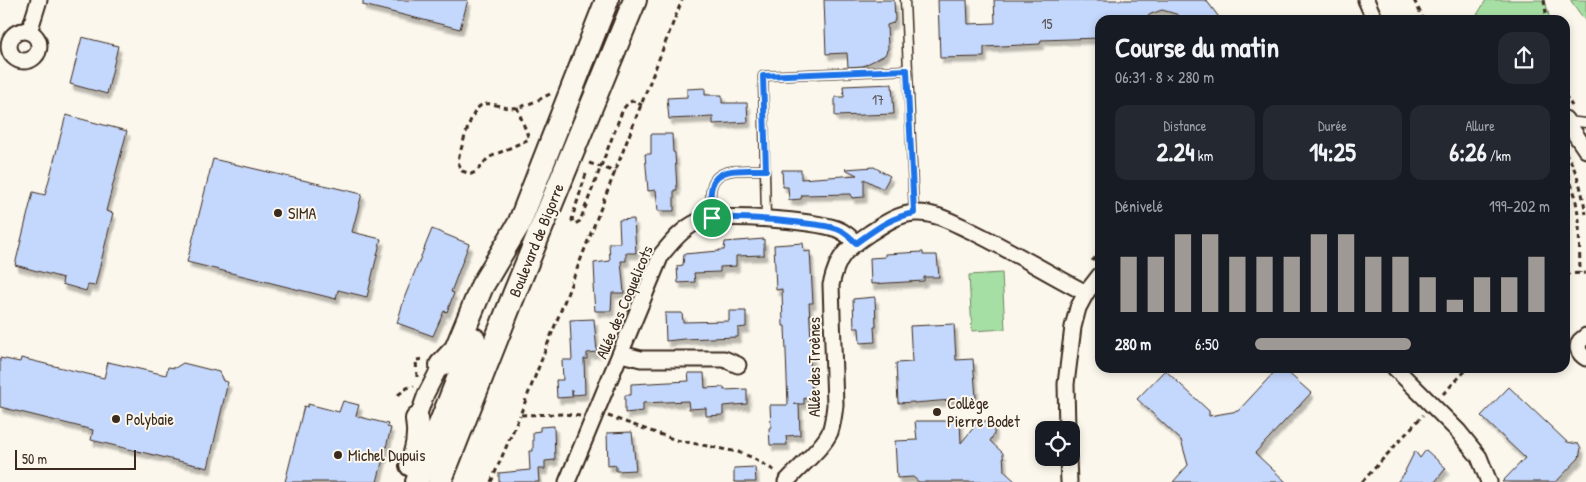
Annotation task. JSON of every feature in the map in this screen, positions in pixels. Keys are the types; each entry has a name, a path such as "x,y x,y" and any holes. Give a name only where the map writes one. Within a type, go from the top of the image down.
{"main road":[{"path":"441,365 456,349 482,286 519,224 607,0"},
{"name":"Boulevard de Bigorre","path":"440,482 515,292 635,0"},
{"name":"Boulevard de Bigorre","path":"417,482 519,224"},
{"path":"404,482 418,443 419,430 417,419"}],"street":[{"path":"30,32 39,0"},
{"path":"1366,0 1373,15"},
{"path":"25,31 30,32 39,44 39,50 34,58 22,61 13,56 5,47 15,34 25,31"},
{"path":"1570,126 1586,150"},
{"path":"856,243 886,222 899,216 927,213 952,222 994,242 1086,293"},
{"name":"Allée des Coquelicots","path":"567,482 661,255 672,241 698,222 712,218 727,217 766,219 836,229 848,234 856,243"},
{"name":"Allée des Troènes","path":"786,482 823,443 833,424 835,405 831,285 835,267 843,255 856,243"},
{"path":"1067,421 1066,384 1069,355 1078,308 1095,281"},
{"path":"1586,336 1580,341 1578,347 1580,354 1586,358"},
{"path":"621,354 641,359 724,359 738,365"},
{"path":"417,419 426,394 441,365"},
{"path":"1400,373 1458,430 1479,457 1489,482"},
{"path":"1068,466 1069,482"}],"lane":[{"path":"905,0 914,213"},
{"path":"766,219 763,76 907,70"},
{"path":"1570,121 1586,123"},
{"path":"712,218 711,194 715,178 727,171 766,170"}],"path":[{"path":"492,482 616,172 682,0"},
{"path":"1414,0 1422,15"},
{"path":"1544,0 1546,15"},
{"path":"517,107 529,139 488,158 476,172 471,174 462,172 458,162 459,156 475,111 480,106 486,104 509,108 517,107 553,92"},
{"path":"589,163 572,220 576,224 580,221 626,105 633,101 642,105"},
{"path":"582,160 616,172"},
{"path":"1570,160 1582,194 1586,214"},
{"path":"1570,180 1575,195 1578,220 1580,273"},
{"path":"1570,274 1586,273"},
{"path":"398,395 418,382 416,360"},
{"path":"1362,482 1463,373"},
{"path":"520,415 572,414 594,416 676,440 738,452 751,457 776,472 786,482"}],"green space":[{"path":"1486,0 1545,0 1549,15 1477,15"},
{"path":"1586,0 1586,22 1571,1"},
{"path":"1002,273 1005,329 972,331 969,275"}],"building":[{"path":"363,0 468,0 460,29 363,5"},
{"path":"824,0 894,0 895,19 893,23 887,25 888,48 885,55 863,66 848,67 847,53 826,54"},
{"path":"938,0 967,0 968,24 995,23 994,0 1206,0 1217,15 1177,15 1162,10 1149,15 1095,15 1095,38 1041,40 1040,44 984,47 984,57 940,58"},
{"path":"82,37 118,46 107,94 70,84"},
{"path":"892,84 894,114 835,116 835,97 844,97 843,86"},
{"path":"705,88 705,95 722,95 722,103 747,103 748,122 713,124 713,117 669,119 667,98 687,97 687,89"},
{"path":"66,115 127,131 106,211 113,213 95,286 88,285 86,291 62,284 63,278 15,265 33,192 45,195"},
{"path":"651,134 672,134 677,190 674,190 674,211 658,211 656,190 648,191 645,154 651,154"},
{"name":"SIMA","path":"213,159 362,194 352,232 381,239 367,297 338,290 336,299 187,262"},
{"path":"874,167 890,176 883,189 864,179 864,197 852,198 851,194 802,195 801,199 789,200 788,187 783,187 782,170 801,170 801,179 857,175 845,169"},
{"path":"634,219 636,253 626,253 626,261 621,261 624,293 612,293 611,311 595,311 594,263 610,261 609,243 620,243 619,220"},
{"path":"432,229 469,244 451,292 454,293 447,312 444,311 433,336 397,323 405,296"},
{"path":"764,239 764,255 736,256 736,266 720,267 720,272 694,273 695,282 678,283 677,266 683,265 684,254 724,250 725,242"},
{"path":"803,243 804,252 810,251 813,303 809,303 812,398 804,398 804,404 799,404 800,435 786,436 787,445 770,445 770,405 788,405 782,289 776,290 774,245"},
{"path":"923,252 923,255 937,255 939,277 924,277 924,281 871,284 870,258 885,257 885,254"},
{"path":"875,297 875,342 860,343 859,328 854,328 853,299"},
{"path":"729,311 746,311 746,327 738,328 738,337 666,341 665,313 682,313 683,322 729,321"},
{"path":"594,319 597,352 587,353 587,359 584,359 585,394 573,395 572,390 572,397 557,398 556,380 563,380 562,360 572,360 570,320"},
{"path":"954,324 956,360 973,359 976,398 898,403 896,363 912,362 910,326"},
{"name":"Polybaie","path":"0,358 20,362 21,358 104,378 108,362 166,375 168,367 175,368 183,363 219,372 223,381 228,382 208,468 91,440 93,430 0,407"},
{"path":"688,373 704,373 705,388 724,387 724,390 747,389 747,404 723,406 723,415 706,416 706,408 689,409 688,401 643,403 643,411 625,413 625,395 631,395 631,384 689,381"},
{"path":"1162,373 1168,373 1209,411 1209,416 1238,411 1273,373 1289,373 1311,393 1255,453 1286,482 1173,482 1188,465 1181,440 1137,399"},
{"path":"1509,387 1567,442 1578,444 1581,448 1579,458 1556,482 1502,482 1525,458 1481,416"},
{"name":"Michel Dupuis","path":"343,401 359,405 356,416 388,424 387,427 391,428 377,482 285,482 304,406 308,407 308,404 339,412"},
{"path":"915,421 960,421 961,443 979,421 989,421 994,426 994,434 990,441 1003,453 1004,471 1016,482 919,482 913,477 897,478 895,441 917,440"},
{"path":"554,426 555,460 545,461 545,469 538,469 539,482 499,482 499,473 530,470 529,451 533,451 533,432 540,431 540,427"},
{"path":"632,432 636,470 616,471 616,465 608,466 607,433"},
{"path":"1426,450 1446,468 1435,482 1397,482 1406,472 1415,451 1420,458"},
{"path":"755,467 756,482 734,482 734,468"}],"place":[{"name":"SIMA","path":"278,213"},
{"name":"Collège Pierre Bodet","path":"937,412"},
{"name":"Polybaie","path":"116,419"},
{"name":"Michel Dupuis","path":"338,455"}],"route":[{"path":"907,70 914,213 899,216 886,222 856,243 848,234 836,229 766,219 712,218 711,194 715,178 727,171 766,170 763,76 907,70"}]}
